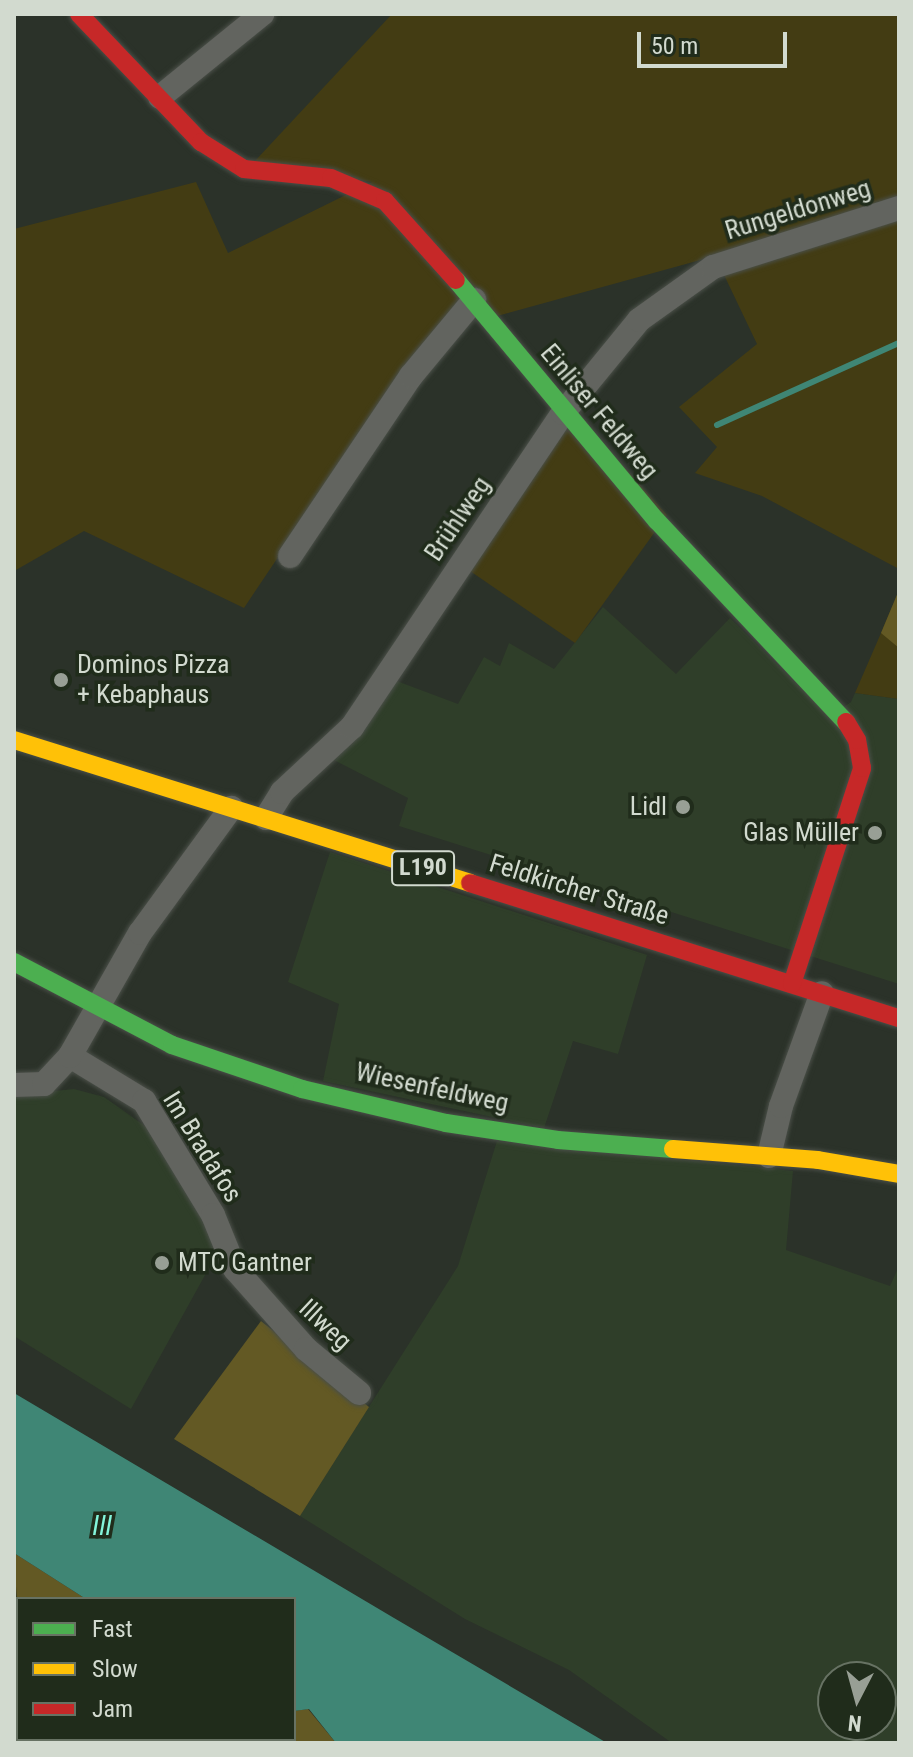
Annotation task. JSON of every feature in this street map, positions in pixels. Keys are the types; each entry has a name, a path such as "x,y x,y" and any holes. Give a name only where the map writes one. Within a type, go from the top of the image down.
{"street":[{"name":"Einliser Feldweg","path":"79,14 201,142 244,169 331,178 385,201 474,300 563,413 844,719 857,740 862,768 792,984"},
{"path":"160,97 262,14"},
{"name":"Rungeldonweg","path":"713,267 899,208"},
{"name":"Brühlweg","path":"266,818 282,792 352,727 563,413 639,320 713,267"},
{"path":"290,556 411,376 474,300"},
{"name":"Feldkircher Straße","path":"14,740 899,1018"},
{"path":"14,1085 44,1084 70,1056 99,1011 140,933 231,808"},
{"name":"Wiesenfeldweg","path":"14,962 99,1011 229,1066 446,1123 558,1140 769,1156 899,1174"},
{"path":"769,1156 781,1106 822,993"},
{"name":"Im Bradafos","path":"70,1056 144,1101 213,1215 235,1269 255,1296"},
{"name":"Illweg","path":"255,1296 306,1349 359,1393"}],"shaded area":[{"path":"392,14 899,14 899,569 762,496 695,473 717,447 679,407 757,344 715,256 497,316 474,291 405,368 244,608 84,531 16,570 14,229 196,182 228,253 372,182 253,163"},
{"path":"560,395 667,515 575,643 457,562"},
{"path":"899,590 899,699 855,693 881,633"},
{"path":"899,590 899,648 881,633"},
{"path":"603,607 676,674 730,618 830,717 851,702 855,693 899,699 899,984 399,826 408,798 332,759 394,680 458,704 484,657 500,666 509,643 554,669"},
{"path":"330,852 647,955 618,1054 573,1041 544,1128 323,1081 339,1004 288,982"},
{"path":"74,1089 104,1097 152,1131 220,1248 131,1409 14,1336 14,1095"},
{"path":"497,1141 793,1171 786,1250 890,1286 899,1266 899,1743 672,1743 569,1670 465,1619 300,1516 458,1266"},
{"path":"261,1321 369,1407 300,1516 174,1439"},
{"path":"14,1553 83,1597 17,1597"},
{"path":"308,1709 336,1743 274,1741 296,1741 296,1711"}],"water":[{"name":"Ill","path":"14,1393 607,1743 336,1743 309,1709 296,1711 296,1597 83,1597 14,1553"}],"waterway":[{"path":"717,425 899,343"}],"railway":[{"path":"121,1741 125,1743"},
{"path":"146,1741 150,1743"}],"traffic: fast":[{"path":"456,280 657,521 846,722"},
{"path":"14,962 172,1045 302,1089 446,1123 558,1140 673,1149"}],"traffic: slow":[{"path":"14,740 470,883"},
{"path":"673,1149 818,1160 899,1174"}],"traffic: jam":[{"path":"79,14 201,142 244,169 331,178 385,201 456,280"},
{"path":"792,984 862,768 857,740 846,722"},
{"path":"470,883 899,1018"}],"place":[{"name":"Dominos Pizza + Kebaphaus","path":"61,680"},
{"name":"Lidl","path":"683,807"},
{"name":"Glas Müller","path":"875,833"},
{"name":"MTC Gantner","path":"162,1263"}]}
